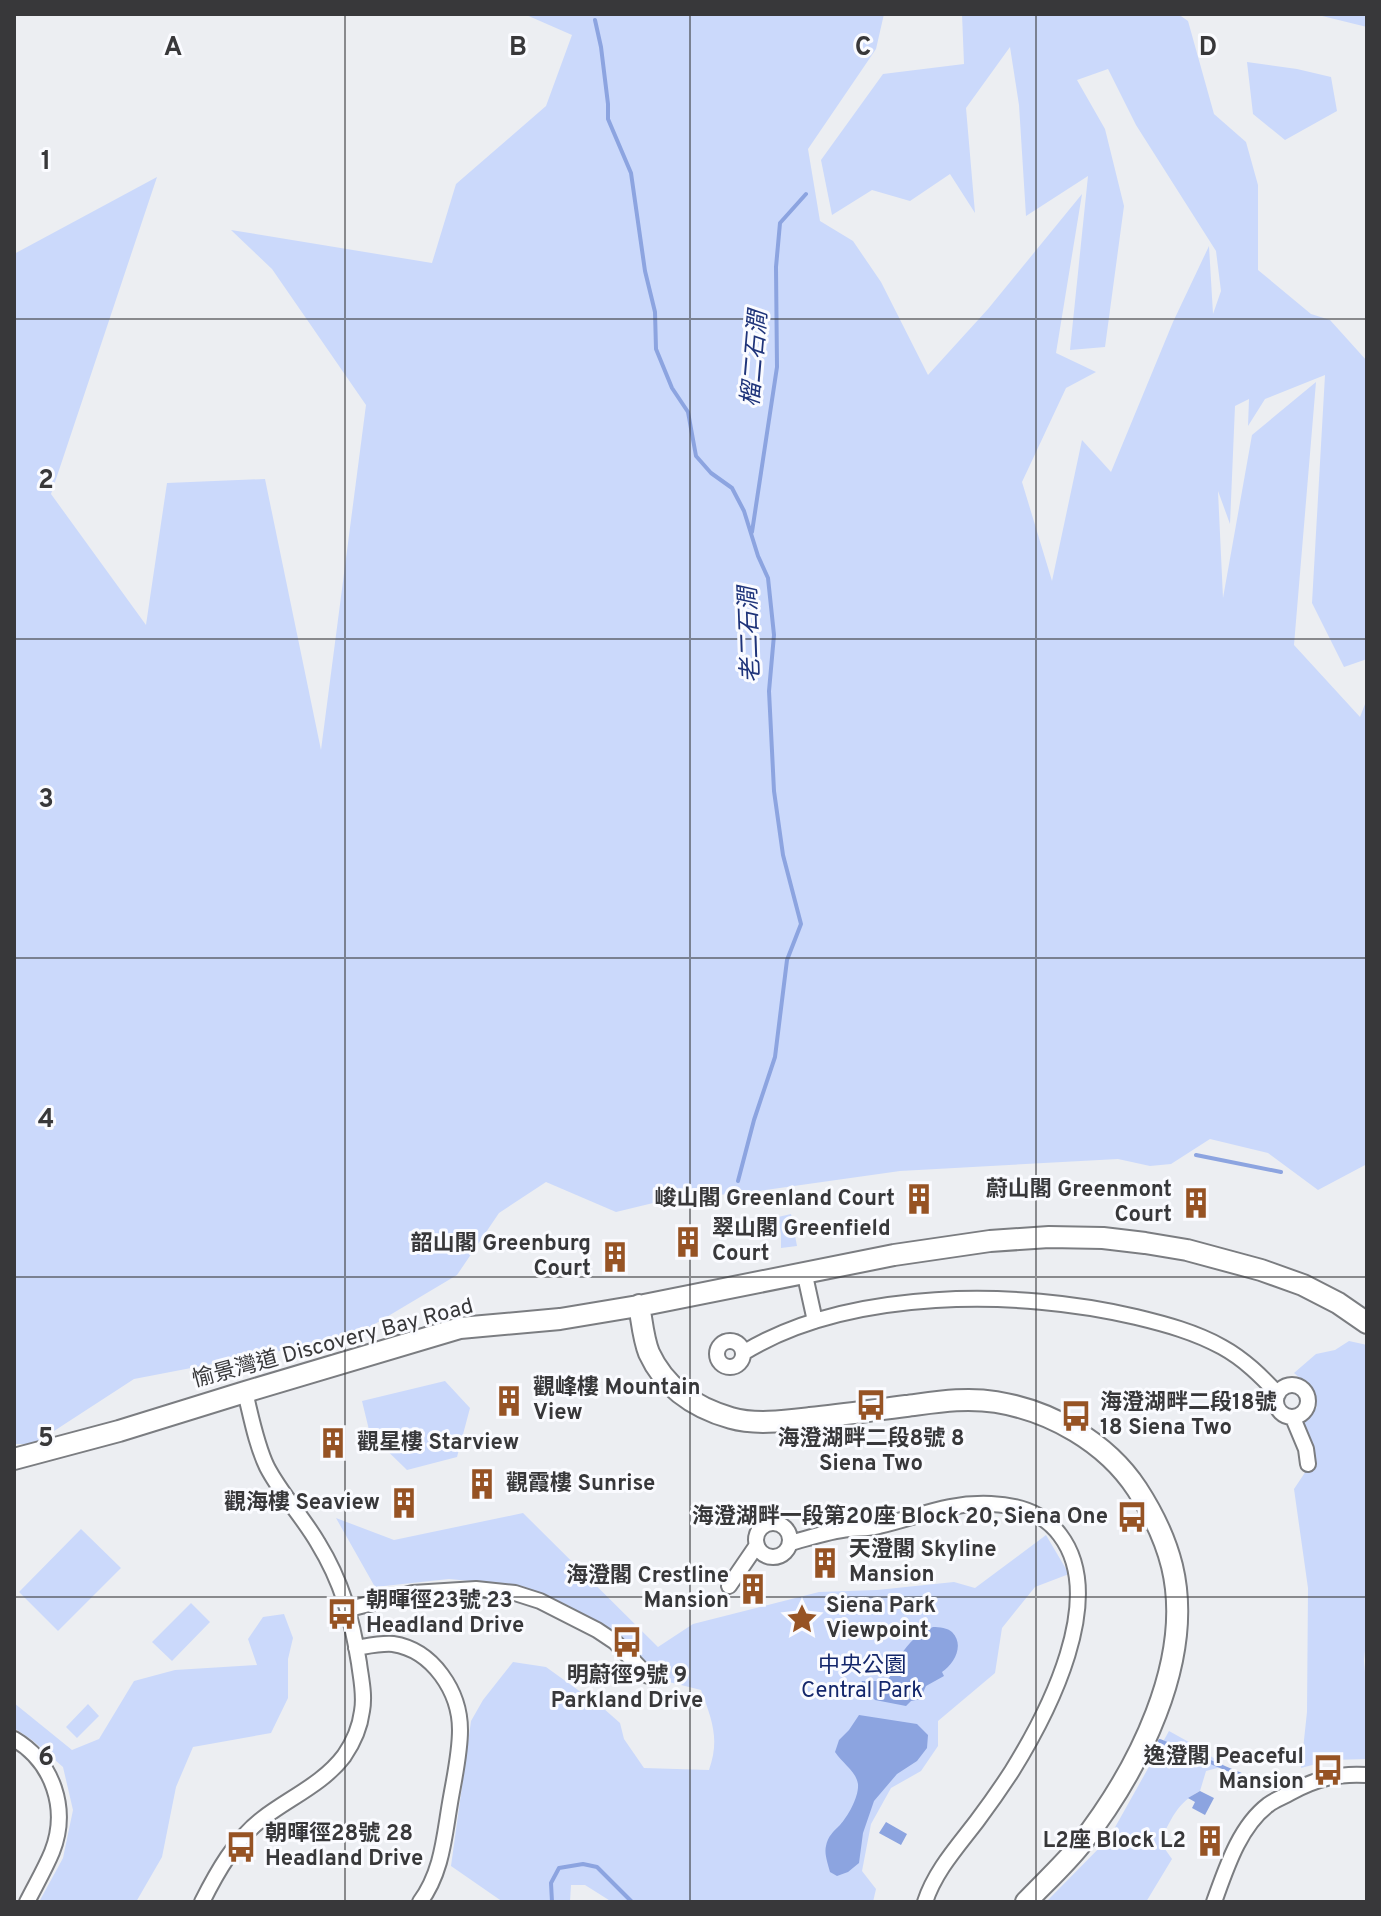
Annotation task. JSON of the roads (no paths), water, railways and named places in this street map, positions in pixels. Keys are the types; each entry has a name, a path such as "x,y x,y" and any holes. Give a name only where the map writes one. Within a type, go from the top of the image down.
{"street":[{"name":"愉景灣道 Discovery Bay Road","path":"14,1459 119,1431 460,1328 531,1323 639,1305 804,1271 990,1241 1049,1237 1103,1238 1187,1250 1303,1285 1367,1323"},
{"path":"804,1271 815,1321"},
{"path":"743,1353 770,1338 815,1321 886,1306 960,1299 1011,1299 1076,1305 1153,1321 1199,1336 1242,1360 1278,1394"},
{"path":"639,1305 649,1354 669,1383 684,1398 703,1409 735,1420 762,1422 951,1400 998,1402 1037,1412 1062,1423 1102,1450 1132,1481 1165,1542 1175,1581 1175,1638 1166,1685 1152,1723 1120,1788 1078,1847 1026,1902"},
{"path":"1295,1385 1304,1390 1308,1404 1303,1414 1293,1418 1282,1414 1276,1399 1278,1394 1285,1387 1295,1385"},
{"path":"202,1902 224,1863 249,1830 329,1772 351,1745 363,1702 349,1609 318,1541 268,1468 245,1392"},
{"path":"1293,1418 1306,1449 1308,1464"},
{"path":"790,1543 849,1529 881,1526 940,1508 976,1503 1028,1509 1056,1529 1074,1558 1079,1598 1060,1675 1050,1700 1010,1773 943,1867 925,1902"},
{"path":"769,1523 780,1525 788,1532 790,1543 785,1552 777,1557 767,1556 757,1545 760,1529 769,1523"},
{"path":"729,1586 757,1545"},
{"path":"349,1609 413,1593 476,1589 515,1593 540,1601 597,1630 615,1642 648,1676"},
{"path":"356,1648 394,1644 417,1653 442,1676 458,1711 460,1738 442,1855 434,1881 420,1902"},
{"path":"14,1739 31,1750 43,1765 53,1784 59,1812 52,1852 27,1902"},
{"path":"1214,1902 1238,1843 1254,1819 1269,1804 1315,1781 1332,1776 1367,1775"}],"water":[{"path":"933,1627 952,1632 958,1648 954,1659 942,1672 944,1676 926,1686 920,1699 906,1706 875,1700 868,1692 858,1690 862,1681 886,1681 907,1647 921,1633"},
{"path":"859,1715 917,1724 928,1735 927,1748 917,1761 897,1774 874,1801 863,1833 859,1863 837,1876 830,1872 826,1846 852,1806 858,1784 852,1771 835,1752 839,1740"},
{"path":"1200,1791 1214,1798 1205,1815 1192,1808 1195,1802 1188,1798"},
{"path":"886,1822 907,1834 901,1845 879,1833"}],"waterway":[{"name":"老二石澗","path":"595,20 601,47 608,119 631,173 645,271 655,312 656,349 672,388 688,412 696,456 711,473 732,488 744,511 768,578 774,635 769,691 774,791 783,855 801,924 787,960 775,1057 738,1181"},
{"name":"榴二石澗","path":"752,532 777,367 776,267 780,223 806,194"},
{"path":"1196,1155 1281,1172"},
{"path":"1160,1741 1244,1776"},
{"path":"552,1902 551,1883 559,1868 583,1864 597,1867 632,1902"}],"place":[{"name":"峻山閣 Greenland Court","path":"919,1199"},
{"name":"蔚山閣 Greenmont Court","path":"1196,1203"},
{"name":"翠山閣 Greenfield Court","path":"688,1242"},
{"name":"韶山閣 Greenburg Court","path":"615,1257"},
{"name":"觀峰樓 Mountain View","path":"509,1401"},
{"name":"海澄湖畔二段8號 8 Siena Two","path":"871,1405"},
{"name":"海澄湖畔二段18號 18 Siena Two","path":"1076,1416"},
{"name":"觀星樓 Starview","path":"333,1443"},
{"name":"觀霞樓 Sunrise","path":"482,1484"},
{"name":"觀海樓 Seaview","path":"404,1503"},
{"name":"海澄湖畔一段第20座 Block 20, Siena One","path":"1132,1517"},
{"name":"天澄閣 Skyline Mansion","path":"825,1563"},
{"name":"海澄閣 Crestline Mansion","path":"753,1589"},
{"name":"朝暉徑23號 23 Headland Drive","path":"342,1614"},
{"name":"Siena Park Viewpoint","path":"802,1619"},
{"name":"明蔚徑9號 9 Parkland Drive","path":"627,1642"},
{"name":"逸澄閣 Peaceful Mansion","path":"1328,1770"},
{"name":"L2座 Block L2","path":"1210,1841"},
{"name":"朝暉徑28號 28 Headland Drive","path":"241,1847"}],"park label":[{"name":"中央公園 Central Park","path":"862,1678"}]}
